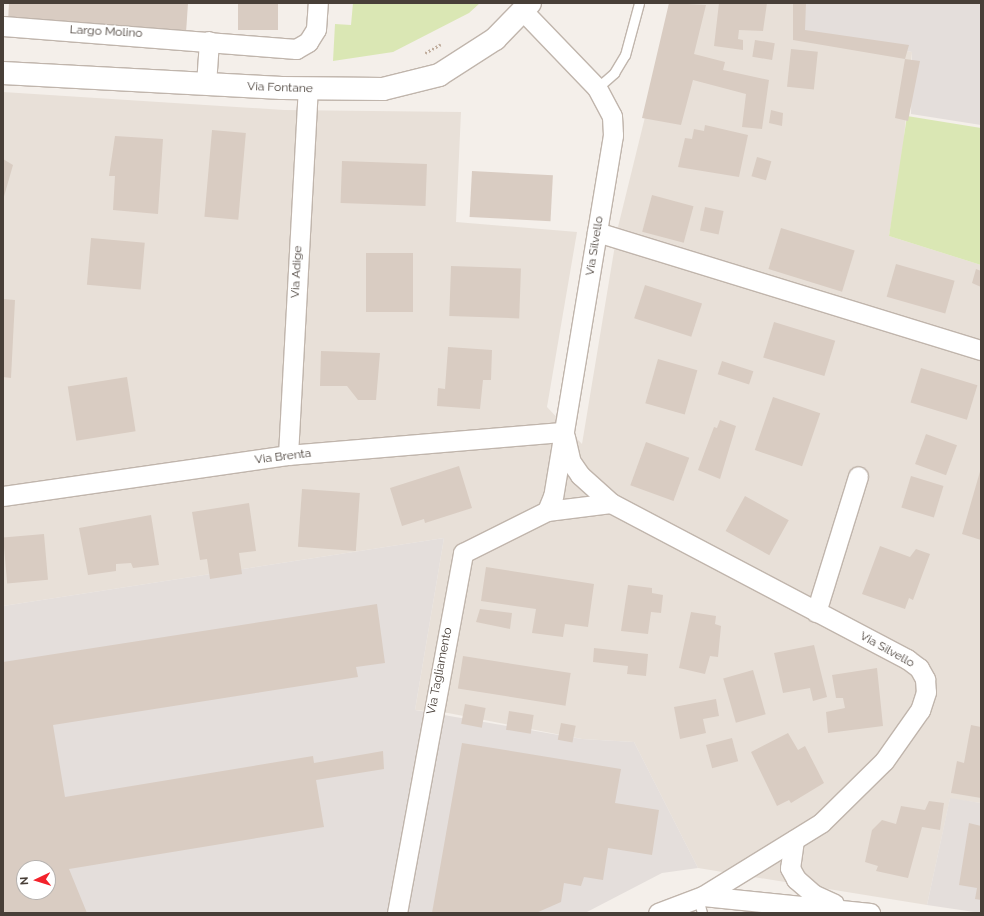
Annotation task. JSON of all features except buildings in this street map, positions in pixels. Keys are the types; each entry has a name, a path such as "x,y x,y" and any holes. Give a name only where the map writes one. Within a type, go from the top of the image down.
{"street":[{"name":"Largo Molino","path":"3,26 296,49 308,42 316,29 318,3"},
{"name":"Via Silvello","path":"527,7 597,88 612,116 613,135 564,432 547,510"},
{"name":"Via Fontane","path":"3,73 308,89 383,89 439,75 495,39 527,7"},
{"path":"206,84 209,41"},
{"name":"Via Adige","path":"288,455 308,89"},
{"path":"597,232 981,350"},
{"path":"564,432 574,466 611,503"},
{"name":"Via Brenta","path":"3,496 288,455 564,432"},
{"path":"816,612 858,476"},
{"name":"Via Silvello","path":"578,504 611,503 907,659 919,668 926,692 920,710 884,761 821,823 701,902 658,913"},
{"name":"Via Tagliamento","path":"397,913 464,553 547,510 578,504"},
{"path":"794,840 790,868 796,879 813,894 843,908"},
{"path":"701,902 843,908 870,913"}],"lane":[{"path":"597,88 614,73 625,55 639,3"}],"shaded area":[{"path":"673,3 798,3 799,32 912,52 902,159 889,236 981,265 981,803 950,799 927,905 698,868 634,742 582,739 448,713 415,710 444,538 3,606 3,92 284,110 461,112 456,222 577,232 547,407 582,444 618,227"},
{"path":"798,3 981,3 981,125 911,114 912,52 799,32"},
{"path":"444,538 415,710 582,739 634,742 698,868 662,873 585,913 3,913 3,606"},
{"path":"950,798 981,803 981,913 927,905"}],"green space":[{"path":"353,3 480,3 469,13 393,52 333,61 335,24 351,25"},
{"path":"907,116 981,128 981,265 889,236"}]}
